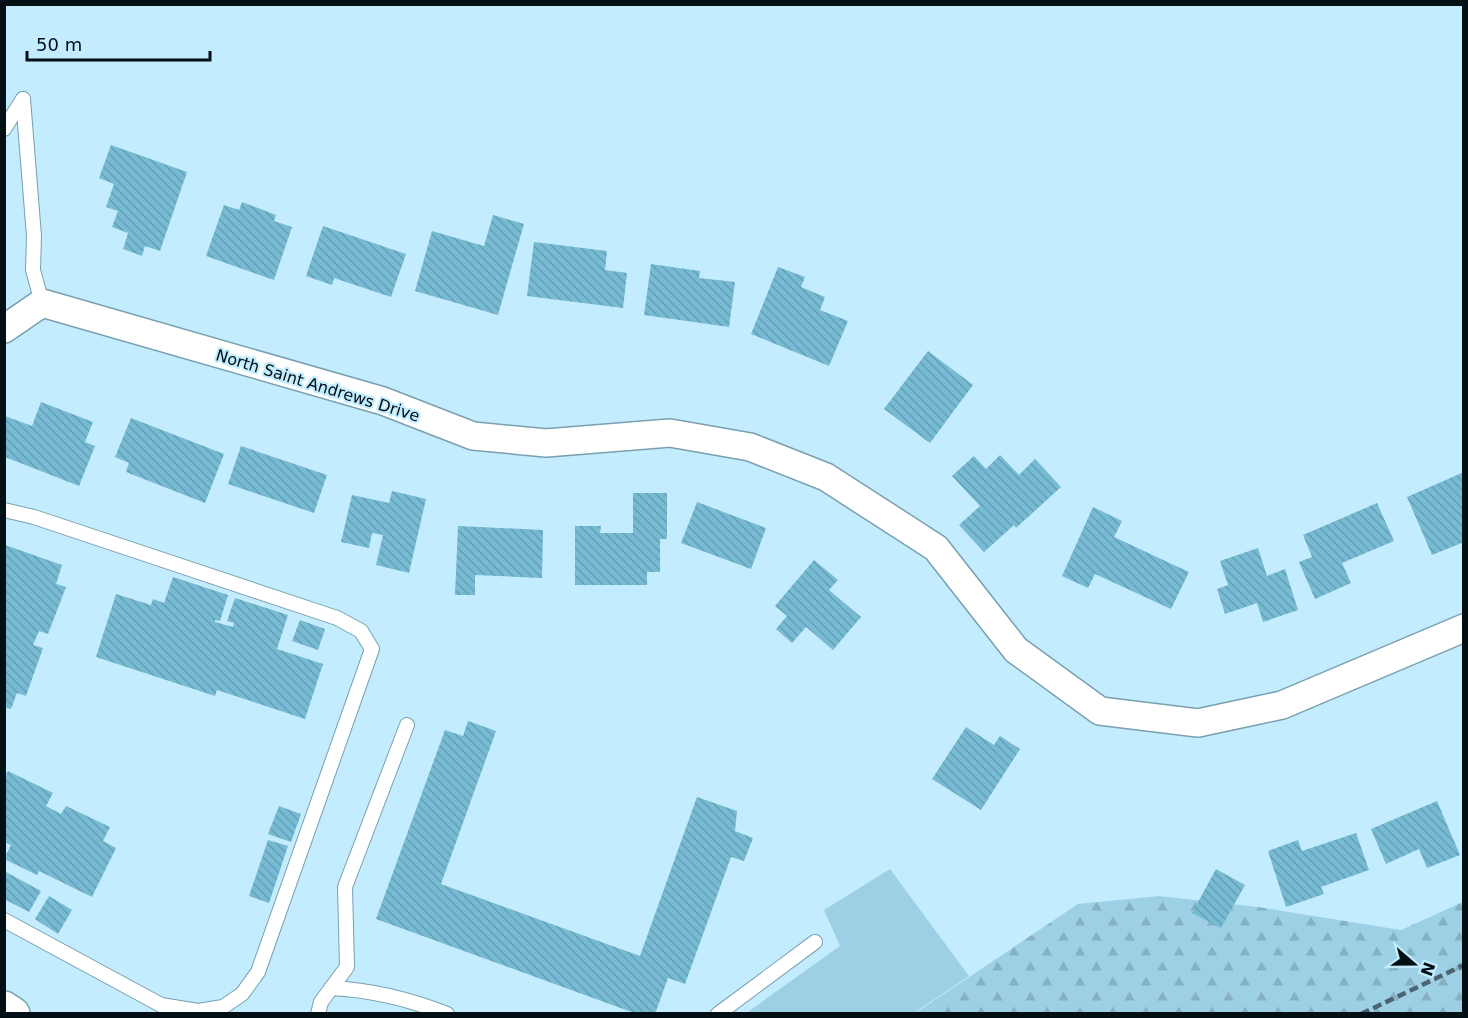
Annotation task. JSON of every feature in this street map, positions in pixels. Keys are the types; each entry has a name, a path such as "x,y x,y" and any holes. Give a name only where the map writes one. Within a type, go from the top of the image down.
{"main road":[{"path":"4,1008 13,1014"}],"street":[{"path":"4,330 42,303"},
{"name":"North Saint Andrews Drive","path":"42,303 383,401 473,436 546,443 670,433 750,447 826,477 936,548 1016,650 1100,711 1198,723 1282,705 1464,628"}],"lane":[{"path":"4,129 23,99 34,236 33,270 42,303"},
{"path":"4,510 34,517 337,618 361,631 372,649 258,972 242,994 223,1007 198,1011 161,1005 4,920"},
{"path":"318,1014 321,1002 347,967 345,887 407,725"},
{"path":"718,1014 814,942"},
{"path":"331,988 384,994 447,1014"}],"green space":[{"path":"890,869 969,976 914,1013 745,1014 840,946 824,910"},
{"path":"1159,896 1258,907 1401,930 1463,902 1463,1013 914,1014 1078,904"}],"building":[{"path":"111,145 187,172 160,251 145,246 142,256 123,249 128,233 112,227 118,211 106,207 114,184 99,178"},
{"path":"242,202 276,215 274,221 292,227 274,280 206,256 224,205 239,210"},
{"path":"493,215 524,224 498,315 415,291 432,231 484,246"},
{"path":"323,226 406,254 391,297 334,278 332,285 306,276"},
{"path":"534,242 607,251 605,270 627,273 623,308 527,296"},
{"path":"651,264 700,271 699,278 735,282 729,327 644,315"},
{"path":"778,267 805,277 801,287 825,297 820,310 848,321 829,366 751,334"},
{"path":"928,351 973,385 930,443 884,409"},
{"path":"41,402 93,422 85,442 95,446 79,486 5,457 5,416 32,426"},
{"path":"131,418 224,454 205,503 126,472 129,463 115,457"},
{"path":"241,446 327,475 314,513 228,484"},
{"path":"1000,455 1019,475 1035,459 1061,487 1016,528 1014,525 984,552 959,525 980,506 952,476 974,456 986,469"},
{"path":"1464,472 1464,542 1432,555 1407,497"},
{"path":"392,491 426,499 409,573 376,565 383,535 372,533 369,548 341,542 352,495 389,503"},
{"path":"633,493 667,493 667,539 660,539 660,572 647,572 647,585 575,585 575,526 601,526 600,533 633,533"},
{"path":"697,502 766,528 751,569 681,543"},
{"path":"1377,503 1394,541 1342,563 1351,583 1315,599 1299,562 1312,557 1303,535"},
{"path":"1093,507 1122,521 1114,537 1189,572 1171,609 1095,574 1088,588 1062,576"},
{"path":"458,526 543,530 542,578 475,575 475,595 455,595"},
{"path":"5,545 62,565 56,584 66,587 48,634 39,631 33,645 43,648 26,696 17,693 11,709 4,707"},
{"path":"1258,548 1267,576 1285,569 1298,610 1263,622 1257,603 1225,614 1217,589 1228,585 1220,561"},
{"path":"814,560 838,580 829,590 861,617 833,650 806,627 792,643 776,629 787,616 775,606"},
{"path":"173,577 228,595 220,621 215,620 215,622 233,627 234,623 227,621 235,598 288,615 277,649 323,664 305,719 217,690 215,696 96,657 116,594 151,605 153,599 164,603"},
{"path":"300,620 325,629 318,650 292,641"},
{"path":"468,721 496,731 441,884 640,956 697,797 737,811 735,831 753,838 744,861 731,857 685,984 668,978 655,1014 637,1014 376,919 445,730 463,736"},
{"path":"966,727 994,745 1000,736 1020,749 981,810 932,779"},
{"path":"8,771 53,793 46,806 61,814 66,806 110,827 103,841 116,848 92,897 39,871 37,875 4,859 11,845 4,842 4,778"},
{"path":"1437,801 1460,855 1427,868 1419,849 1386,864 1371,829"},
{"path":"279,806 301,814 291,842 268,834"},
{"path":"1356,833 1369,870 1321,887 1324,894 1286,907 1268,851 1298,840 1302,851"},
{"path":"268,840 288,846 269,903 249,896"},
{"path":"1216,869 1245,885 1221,928 1192,913"},
{"path":"4,871 41,891 29,912 4,899"},
{"path":"49,896 72,910 58,934 35,919"}],"railway":[{"path":"1361,1014 1464,965"}]}
